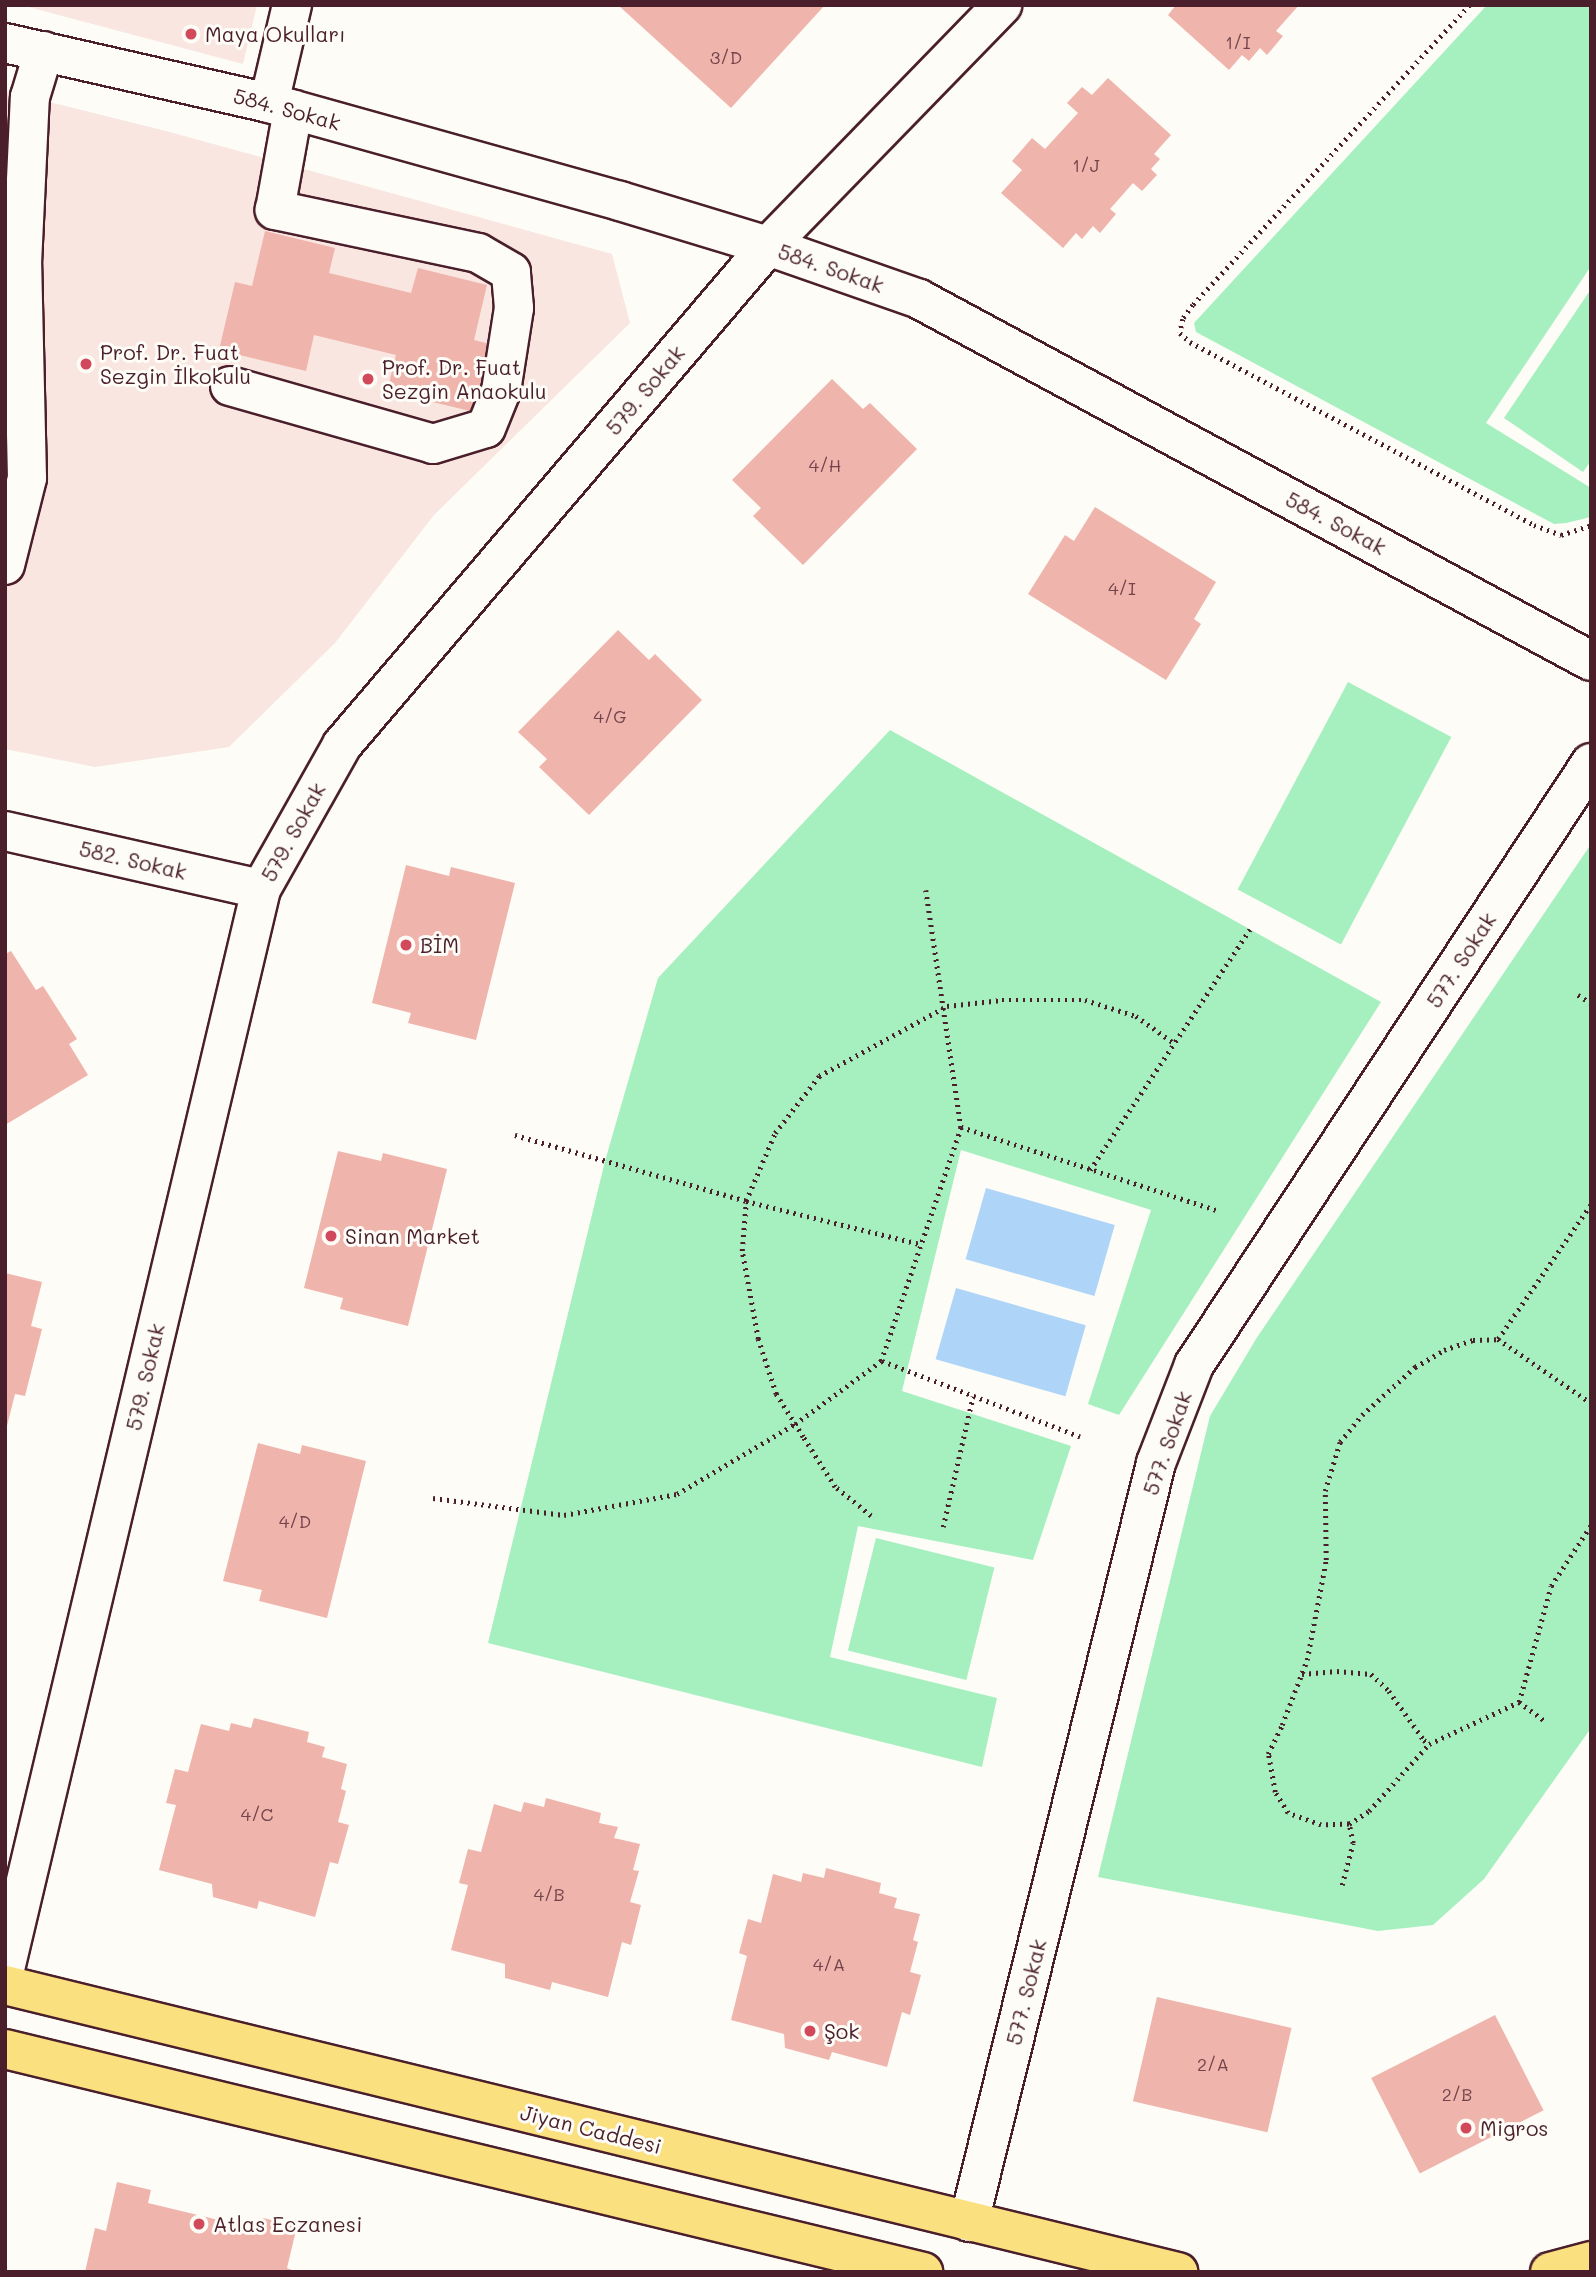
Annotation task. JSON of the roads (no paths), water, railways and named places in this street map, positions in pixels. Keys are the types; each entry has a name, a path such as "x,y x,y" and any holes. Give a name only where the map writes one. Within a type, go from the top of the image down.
{"main road":[{"name":"Jiyan Caddesi","path":"5,1985 1178,2272"},
{"path":"5,2049 874,2266 923,2272"},
{"path":"1550,2272 1591,2261"}],"street":[{"path":"230,386 433,444 486,428 502,391 514,308 511,272 478,253 275,210 281,107 292,5"},
{"name":"579. Sokak","path":"5,1969 261,889 342,745 768,246 1002,5"},
{"name":"584. Sokak","path":"5,43 281,107 768,246 919,299 1591,661"},
{"path":"5,565 27,478 22,264 30,97 44,51"},
{"name":"577. Sokak","path":"969,2221 1156,1463 1194,1365 1591,763"},
{"name":"582. Sokak","path":"5,831 261,889"}],"water":[{"path":"986,1188 1115,1225 1094,1296 966,1259"},
{"path":"956,1288 1086,1325 1065,1396 936,1359"}],"place":[{"name":"Maya Okulları","path":"191,34"},
{"name":"Prof. Dr. Fuat Sezgin İlkokulu","path":"86,364"},
{"name":"Prof. Dr. Fuat Sezgin Anaokulu","path":"368,379"},
{"name":"BİM","path":"406,945"},
{"name":"Sinan Market","path":"331,1236"},
{"name":"Şok","path":"810,2031"},
{"name":"Migros","path":"1466,2128"},
{"name":"Atlas Eczanesi","path":"199,2224"}]}
